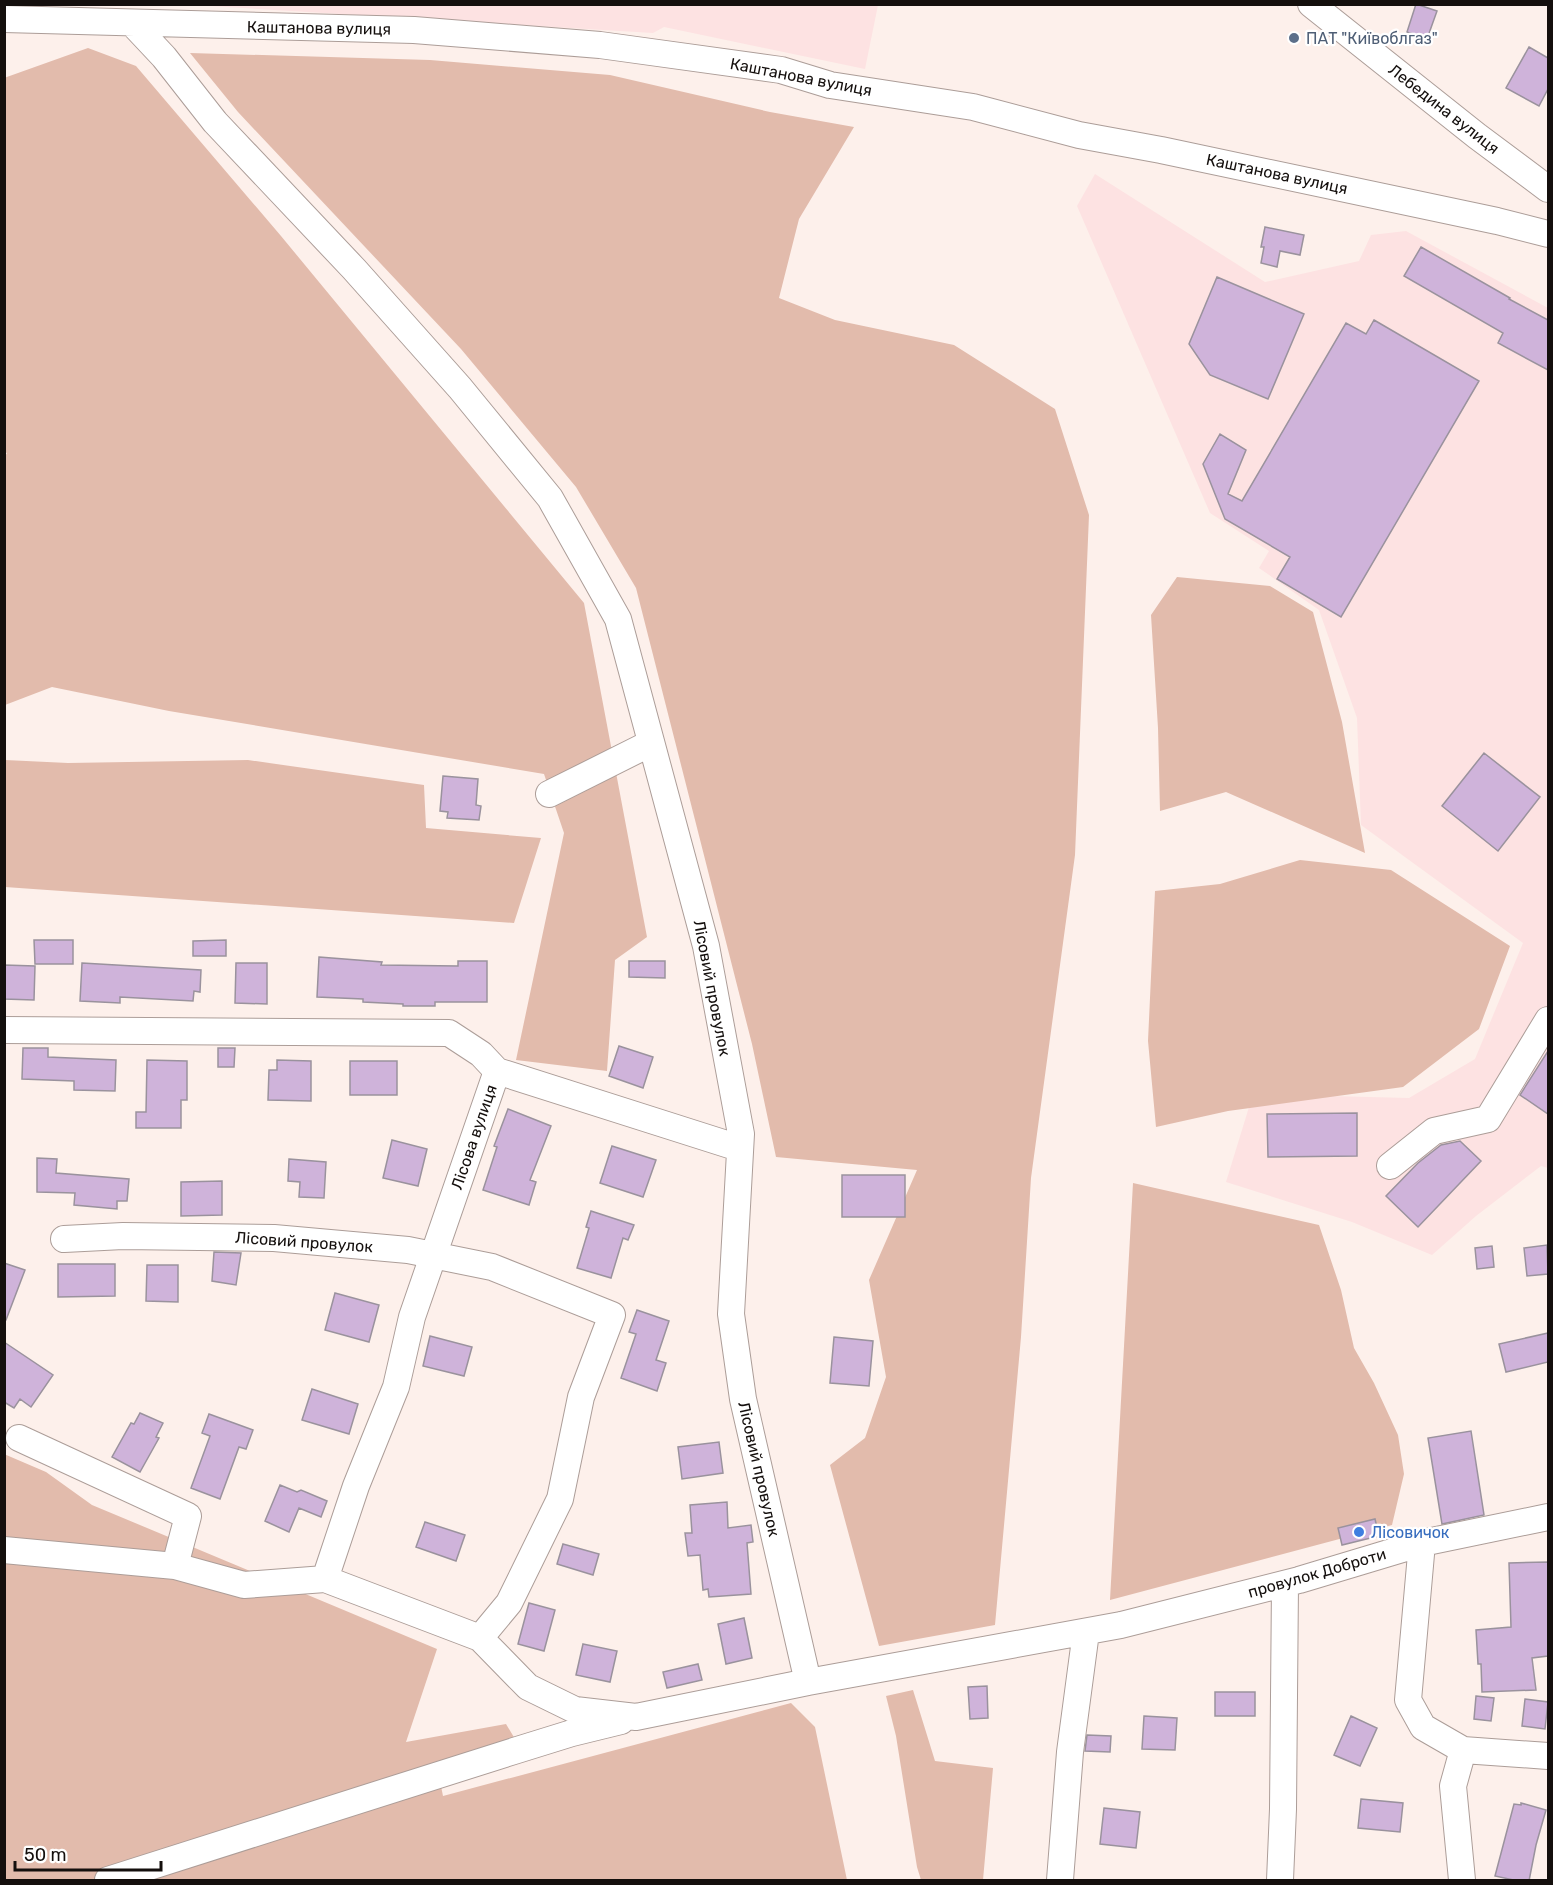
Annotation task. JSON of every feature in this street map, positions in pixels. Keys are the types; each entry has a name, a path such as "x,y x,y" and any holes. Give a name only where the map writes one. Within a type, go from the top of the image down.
{"street":[{"name":"Лебедина вулиця","path":"1311,4 1477,136 1548,189"},
{"name":"Каштанова вулиця","path":"4,19 414,30 600,45 781,70 830,85 973,107 1079,135 1451,211 1548,234"},
{"name":"Лісовий провулок","path":"133,24 164,57 215,122 354,269 460,388 550,498 618,620 706,946 741,1134 731,1314 743,1399 808,1682"},
{"path":"549,794 651,743"},
{"path":"1390,1166 1434,1131 1488,1119 1548,1020"},
{"name":"Лісова вулиця","path":"4,1030 449,1033 481,1054 497,1071 412,1317 396,1387 356,1486 325,1579"},
{"path":"497,1071 739,1148"},
{"name":"Лісовий провулок","path":"64,1239 123,1236 274,1238 408,1250 492,1267 612,1315 581,1397 560,1499 509,1603 480,1638"},
{"path":"19,1438 188,1516 175,1566"},
{"name":"провулок Доброти","path":"808,1682 1086,1632 1285,1584 1422,1543 1548,1518"},
{"path":"1422,1543 1408,1700 1423,1727 1463,1750 1548,1756"},
{"path":"4,1550 175,1566 244,1584 325,1579 480,1638 528,1687 575,1710 636,1718"},
{"path":"1280,1881 1285,1584"},
{"path":"1060,1881 1070,1752 1086,1632"},
{"path":"108,1881 534,1745 636,1718 808,1682"},
{"path":"1462,1881 1453,1786 1463,1750"}],"shaded area":[{"path":"193,5 878,5 865,69 664,27 653,33"},
{"path":"88,48 136,66 281,236 584,603 647,937 615,960 607,1071 516,1060 564,833 544,774 169,711 52,687 5,705 4,458 7,453 4,452 4,78"},
{"path":"190,53 430,60 610,75 770,112 854,127 799,219 779,298 835,320 954,345 1055,409 1089,515 1075,855 1031,1178 1021,1337 995,1625 879,1646 830,1465 865,1438 886,1377 869,1280 917,1170 776,1157 752,1044 636,588 576,487 461,349 238,112"},
{"path":"1095,174 1265,282 1359,261 1371,235 1406,231 1548,308 1548,1168 1541,1166 1476,1216 1432,1255 1352,1222 1226,1182 1253,1094 1409,1098 1475,1059 1523,943 1361,825 1357,718 1319,610 1259,568 1269,551 1210,513 1077,206"},
{"path":"1177,577 1270,586 1313,612 1342,722 1365,853 1226,792 1160,811 1158,728 1151,615"},
{"path":"5,760 68,763 248,760 424,785 426,828 541,838 514,923 5,887"},
{"path":"1300,860 1391,870 1510,946 1479,1029 1403,1087 1228,1111 1156,1127 1148,1041 1155,891 1220,884"},
{"path":"1133,1183 1319,1225 1341,1290 1354,1348 1374,1383 1398,1435 1404,1474 1392,1525 1110,1600"},
{"path":"4,1454 46,1472 92,1505 437,1649 406,1742 506,1724 515,1739 437,1766 443,1796 791,1703 815,1727 847,1880 5,1880"},
{"path":"913,1690 935,1761 993,1768 983,1880 921,1880 896,1736 886,1696"}],"building":[{"path":"1416,4 1437,11 1427,39 1407,32"},
{"path":"1529,47 1548,58 1548,89 1539,106 1506,88"},
{"path":"1265,227 1304,235 1300,255 1280,251 1277,267 1261,263"},
{"path":"1421,247 1548,320 1548,370 1498,343 1503,333 1404,276"},
{"path":"1217,277 1304,314 1268,399 1210,375 1189,344"},
{"path":"1374,320 1479,381 1341,617 1277,579 1290,557 1225,519 1203,464 1220,434 1246,450 1228,494 1242,501 1346,323 1366,334"},
{"path":"1484,753 1540,797 1498,851 1442,806"},
{"path":"443,776 478,779 476,805 481,806 479,820 447,818 448,812 440,811"},
{"path":"34,940 73,940 73,964 35,964"},
{"path":"226,940 226,956 193,956 193,941"},
{"path":"319,957 382,962 381,965 458,966 458,961 487,961 487,1002 435,1002 435,1006 403,1006 403,1004 363,1002 363,999 317,997"},
{"path":"629,961 665,961 665,978 629,977"},
{"path":"82,963 201,970 200,992 194,991 193,1001 120,997 120,1003 80,1001"},
{"path":"236,963 267,963 267,1004 235,1003"},
{"path":"4,965 35,966 34,1000 4,999"},
{"path":"619,1046 653,1057 643,1088 609,1076"},
{"path":"23,1048 48,1048 48,1057 116,1060 115,1091 74,1090 74,1081 22,1079"},
{"path":"218,1048 235,1048 234,1067 218,1067"},
{"path":"1548,1051 1548,1114 1520,1095"},
{"path":"147,1060 187,1061 187,1100 181,1100 181,1128 136,1128 136,1112 146,1112"},
{"path":"277,1060 311,1061 311,1101 268,1100 269,1070 277,1070"},
{"path":"350,1061 397,1061 397,1095 350,1095"},
{"path":"508,1109 551,1126 530,1180 536,1182 529,1205 483,1190 497,1147 494,1146"},
{"path":"1357,1113 1357,1156 1268,1157 1267,1114"},
{"path":"392,1140 427,1149 418,1186 383,1178"},
{"path":"1460,1141 1481,1161 1418,1227 1386,1196 1418,1163 1441,1145"},
{"path":"612,1146 656,1160 643,1197 600,1183"},
{"path":"37,1158 57,1159 56,1173 129,1179 127,1201 117,1201 117,1209 74,1205 75,1193 37,1192"},
{"path":"289,1159 326,1162 324,1198 299,1197 300,1182 288,1181"},
{"path":"842,1175 905,1175 905,1217 842,1217"},
{"path":"222,1181 222,1215 181,1216 181,1182"},
{"path":"591,1211 634,1225 628,1240 623,1238 611,1278 577,1268 589,1228 586,1227"},
{"path":"1547,1245 1548,1274 1527,1276 1524,1248"},
{"path":"1492,1246 1494,1267 1477,1269 1475,1248"},
{"path":"214,1252 241,1253 236,1285 212,1281"},
{"path":"4,1263 25,1270 6,1320 4,1320"},
{"path":"58,1264 115,1264 115,1296 58,1297"},
{"path":"147,1265 178,1265 178,1302 146,1301"},
{"path":"335,1293 379,1305 369,1342 325,1330"},
{"path":"637,1310 669,1321 656,1360 666,1363 657,1391 621,1378 636,1334 629,1332"},
{"path":"1548,1333 1548,1362 1506,1372 1499,1344"},
{"path":"430,1336 472,1347 464,1376 423,1366"},
{"path":"834,1337 873,1341 869,1386 830,1383"},
{"path":"4,1342 53,1375 31,1407 20,1399 14,1408 4,1402"},
{"path":"312,1389 358,1404 349,1434 302,1420"},
{"path":"140,1413 163,1423 156,1437 159,1438 140,1472 112,1457 131,1423 134,1424"},
{"path":"209,1414 253,1430 246,1449 239,1447 220,1499 191,1488 210,1436 202,1433"},
{"path":"1471,1431 1484,1515 1442,1524 1428,1438"},
{"path":"719,1442 723,1473 682,1479 678,1447"},
{"path":"280,1485 297,1492 301,1490 327,1501 321,1517 299,1508 289,1532 265,1521"},
{"path":"727,1502 728,1528 751,1525 753,1542 747,1543 751,1594 709,1597 708,1589 703,1590 700,1555 688,1556 685,1533 692,1533 690,1505"},
{"name":"Лісовичок","path":"1375,1519 1379,1536 1342,1545 1338,1528"},
{"path":"425,1522 465,1535 456,1561 416,1547"},
{"path":"563,1544 599,1554 593,1575 557,1564"},
{"path":"1548,1562 1548,1656 1532,1658 1536,1690 1482,1692 1476,1630 1511,1627 1509,1563"},
{"path":"529,1603 555,1610 544,1651 518,1644"},
{"path":"744,1618 752,1658 726,1664 718,1624"},
{"path":"583,1644 617,1651 610,1682 576,1675"},
{"path":"698,1664 702,1680 667,1688 663,1672"},
{"path":"987,1686 988,1718 970,1719 968,1687"},
{"path":"1215,1692 1255,1692 1255,1716 1215,1716"},
{"path":"1476,1696 1494,1698 1491,1721 1474,1719"},
{"path":"1525,1699 1548,1702 1545,1729 1522,1726"},
{"path":"1144,1716 1177,1718 1175,1750 1142,1749"},
{"path":"1351,1716 1377,1728 1360,1766 1334,1755"},
{"path":"1087,1735 1111,1736 1110,1752 1085,1751"},
{"path":"1361,1799 1403,1803 1400,1832 1358,1828"},
{"path":"1521,1803 1546,1810 1529,1881 1495,1876 1514,1804 1521,1805"},
{"path":"1104,1808 1140,1812 1136,1848 1100,1844"}],"place":[{"name":"ПАТ \"Київоблгаз\"","path":"1294,38"},
{"name":"Лісовичок","path":"1359,1532"}]}
